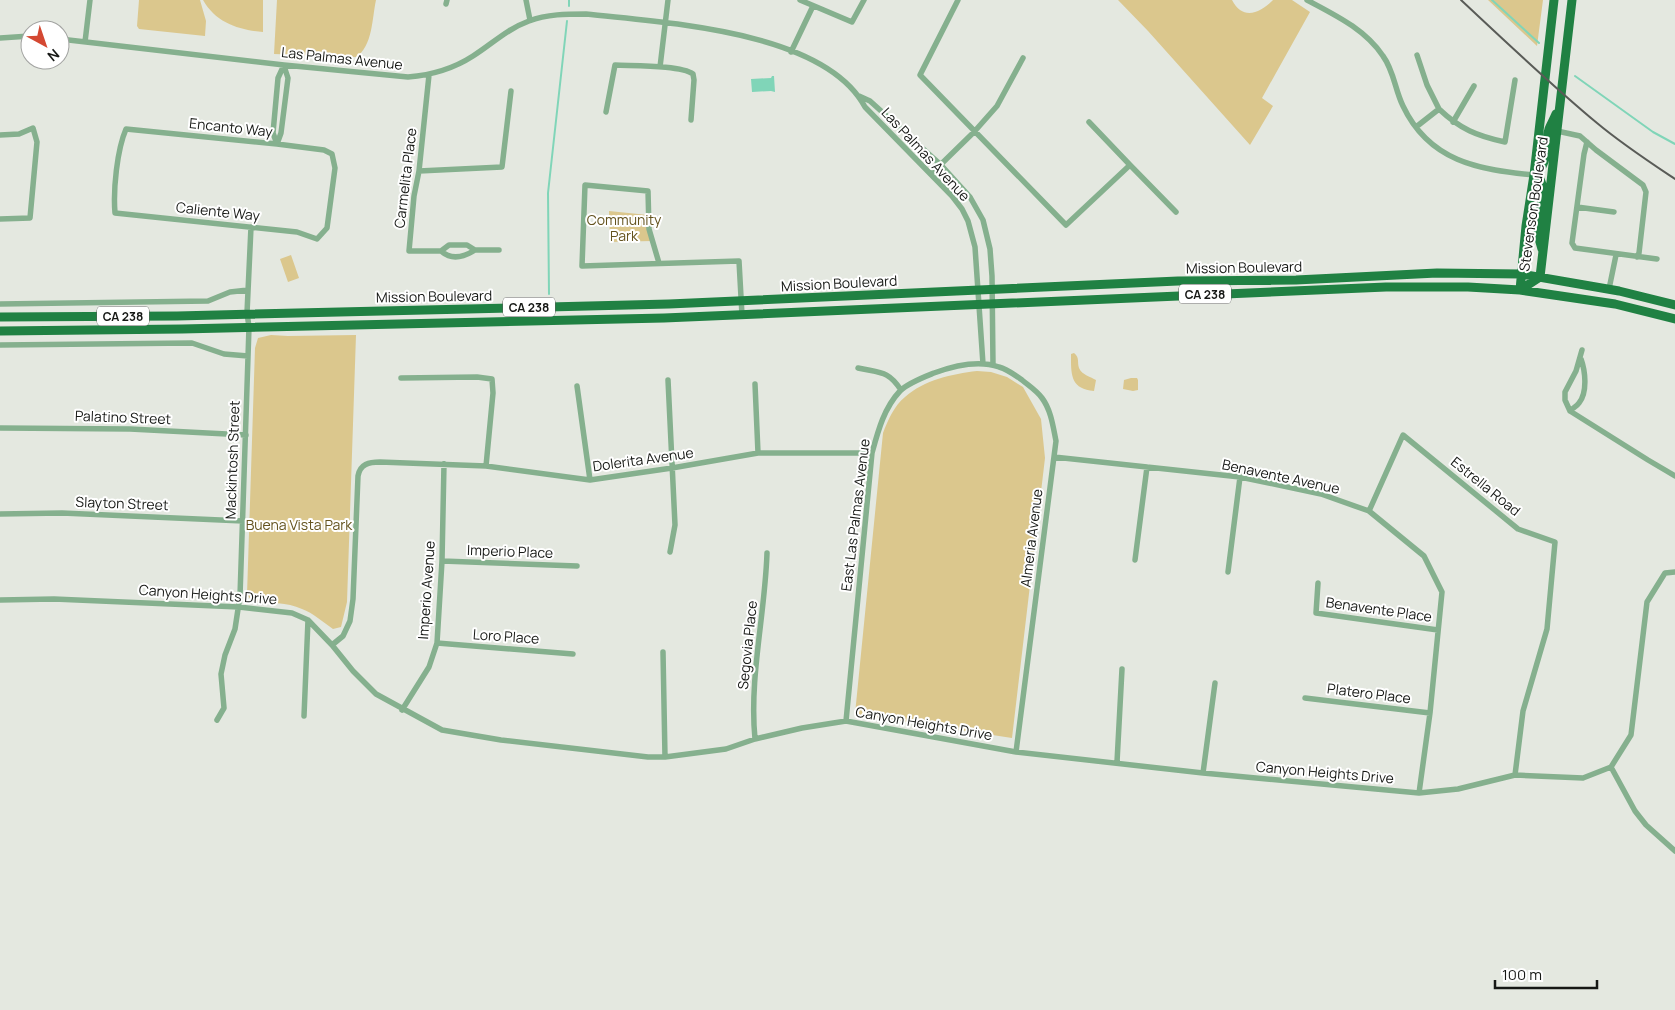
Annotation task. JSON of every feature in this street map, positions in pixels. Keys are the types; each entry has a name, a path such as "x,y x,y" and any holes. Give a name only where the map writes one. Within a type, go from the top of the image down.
{"main road":[{"name":"Stevenson Boulevard","path":"1520,290 1554,0"},
{"name":"Stevenson Boulevard","path":"1520,290 1540,277 1572,0"},
{"path":"1543,254 1538,235 1543,187 1540,179 1534,175 1544,163 1549,130 1560,104"},
{"name":"Mission Boulevard","path":"0,318 247,314 741,301 1178,281 1334,278 1429,273 1521,274 1609,289 1675,305"},
{"name":"Mission Boulevard","path":"0,331 249,327 742,314 1386,287 1520,290 1615,304 1675,319"}],"street":[{"path":"85,42 90,0"},
{"path":"526,0 530,20"},
{"path":"660,67 668,0"},
{"path":"800,0 852,22 864,0"},
{"path":"958,0 920,75 1066,225 1130,165"},
{"path":"1307,0 1350,24 1368,38 1383,56 1390,69 1403,106 1416,127 1436,148 1462,162 1490,170 1534,175"},
{"path":"791,52 813,6"},
{"name":"Las Palmas Avenue","path":"70,40 284,66 408,77 429,75 456,66 474,56 499,36 530,20 549,16 586,14 744,35 807,58 833,73 859,96 870,101 941,165 970,197 984,220 990,249 992,304"},
{"path":"0,38 20,37"},
{"path":"1417,55 1427,85 1439,109 1453,122 1484,138 1505,142 1515,80"},
{"path":"931,174 974,132 997,106 1023,58"},
{"path":"606,112 615,65 660,67 689,71 693,74 691,120"},
{"path":"277,144 281,133 288,78 284,66"},
{"path":"277,144 273,133 278,78 284,66"},
{"name":"Carmelita Place","path":"429,75 409,252 441,251 449,245 467,245 475,250 499,250"},
{"path":"1453,122 1474,86"},
{"path":"419,171 502,167 511,91"},
{"name":"Las Palmas Avenue","path":"859,96 865,107 931,174 962,209 976,247 978,291"},
{"path":"1416,127 1439,109"},
{"path":"1089,122 1176,212"},
{"path":"0,134 19,134 33,128 37,142 30,218 0,219"},
{"name":"Encanto Way","path":"115,213 114,200 121,141 126,129 324,150 332,154 335,168 327,228 317,239"},
{"path":"1557,131 1580,136 1643,185 1646,192 1637,257"},
{"path":"1587,142 1572,243 1575,248 1656,259"},
{"path":"659,264 649,229 648,191 585,185 582,266 659,264 739,261 742,314"},
{"path":"1577,207 1614,212"},
{"name":"Caliente Way","path":"115,213 297,232 317,239"},
{"name":"Mackintosh Street","path":"217,720 224,708 221,674 225,655 235,629 239,607 246,435 249,327 247,314 251,227"},
{"name":"Carmelita Place","path":"441,251 446,255 464,257 475,250"},
{"path":"1609,289 1616,255"},
{"path":"0,304 208,301 230,292 248,290"},
{"path":"978,291 983,364"},
{"path":"992,304 992,365"},
{"path":"0,346 192,343 224,354 248,356"},
{"path":"1582,350 1576,371 1564,392 1570,411 1675,476"},
{"path":"1570,411 1580,402 1583,395 1584,376 1580,358"},
{"name":"Almeria Avenue","path":"983,364 1001,367 1035,389 1042,398 1052,420 1056,441 1016,752"},
{"name":"East Las Palmas Avenue","path":"846,721 872,453 879,426 888,408 901,390 941,371 983,364"},
{"path":"858,368 887,374 894,379 901,390"},
{"path":"401,378 476,377 492,379 493,393 486,466"},
{"path":"668,380 675,525 670,552"},
{"path":"755,384 758,453"},
{"path":"577,386 590,480"},
{"name":"Palatino Street","path":"0,428 130,429 246,435"},
{"name":"Estrella Road","path":"1369,511 1404,435 1518,529 1555,542 1547,629 1523,711 1516,775"},
{"name":"Dolerita Avenue","path":"332,645 343,636 350,620 353,599 357,478 364,465 374,462 486,466 590,480 758,453 872,453"},
{"name":"Benavente Avenue","path":"1054,457 1240,477 1321,494 1369,511 1424,556 1442,592 1430,714 1419,793"},
{"name":"Imperio Avenue","path":"402,710 429,667 437,643 442,561 444,464"},
{"path":"1135,560 1147,467"},
{"path":"1228,572 1240,477"},
{"name":"Slayton Street","path":"0,514 62,513 243,521"},
{"name":"Segovia Place","path":"755,739 753,700 767,554"},
{"name":"Imperio Place","path":"442,561 577,566"},
{"path":"1675,572 1665,574 1647,602 1631,735 1611,767 1635,811 1646,825 1675,852"},
{"name":"Benavente Place","path":"1318,583 1316,613 1438,630"},
{"name":"Canyon Heights Drive","path":"0,600 54,598 239,607 292,613 308,620 376,694 402,710 442,730 501,740 648,757 665,757 726,749 755,739 802,728 846,721 1016,752 1203,773 1419,793 1458,789 1516,775 1583,778 1611,767"},
{"path":"304,716 308,620"},
{"name":"Loro Place","path":"437,643 573,654"},
{"path":"664,652 665,757"},
{"path":"1117,762 1122,669"},
{"path":"1203,773 1215,683"},
{"name":"Platero Place","path":"1305,698 1430,714"}],"green space":[{"path":"139,0 200,0 206,21 205,36 139,29 137,26"},
{"path":"203,0 263,0 263,32 237,27 221,20 208,8"},
{"path":"277,0 376,0 371,31 366,46 356,57 274,54"},
{"path":"1118,0 1232,0 1241,11 1252,13 1263,8 1273,0 1292,0 1310,12 1262,98 1273,106 1250,145 1148,31"},
{"path":"1488,0 1543,0 1537,46"},
{"name":"Community Park","path":"609,211 648,215 652,241 610,242"},
{"path":"291,255 299,278 288,282 280,259"},
{"name":"Buena Vista Park","path":"271,335 356,335 347,602 341,627 333,629 302,609 284,604 253,602 247,595 255,348 258,338"},
{"path":"1074,353 1078,358 1080,370 1096,380 1094,391 1086,390 1076,384 1071,368 1071,354"},
{"path":"977,371 991,372 1007,377 1023,387 1041,419 1045,458 1012,738 855,714 883,433 895,409 913,391 939,379"},
{"path":"1137,378 1138,390 1123,389 1124,380"}],"shaded area":[{"path":"774,76 775,92 752,92 751,79 771,78"}],"waterway":[{"path":"569,0 569,6"},
{"path":"1492,0 1539,43"},
{"path":"549,294 548,193 567,21"},
{"path":"1575,76 1653,132 1675,144"}],"railway":[{"path":"1461,0 1545,78 1597,123 1675,179"}]}
